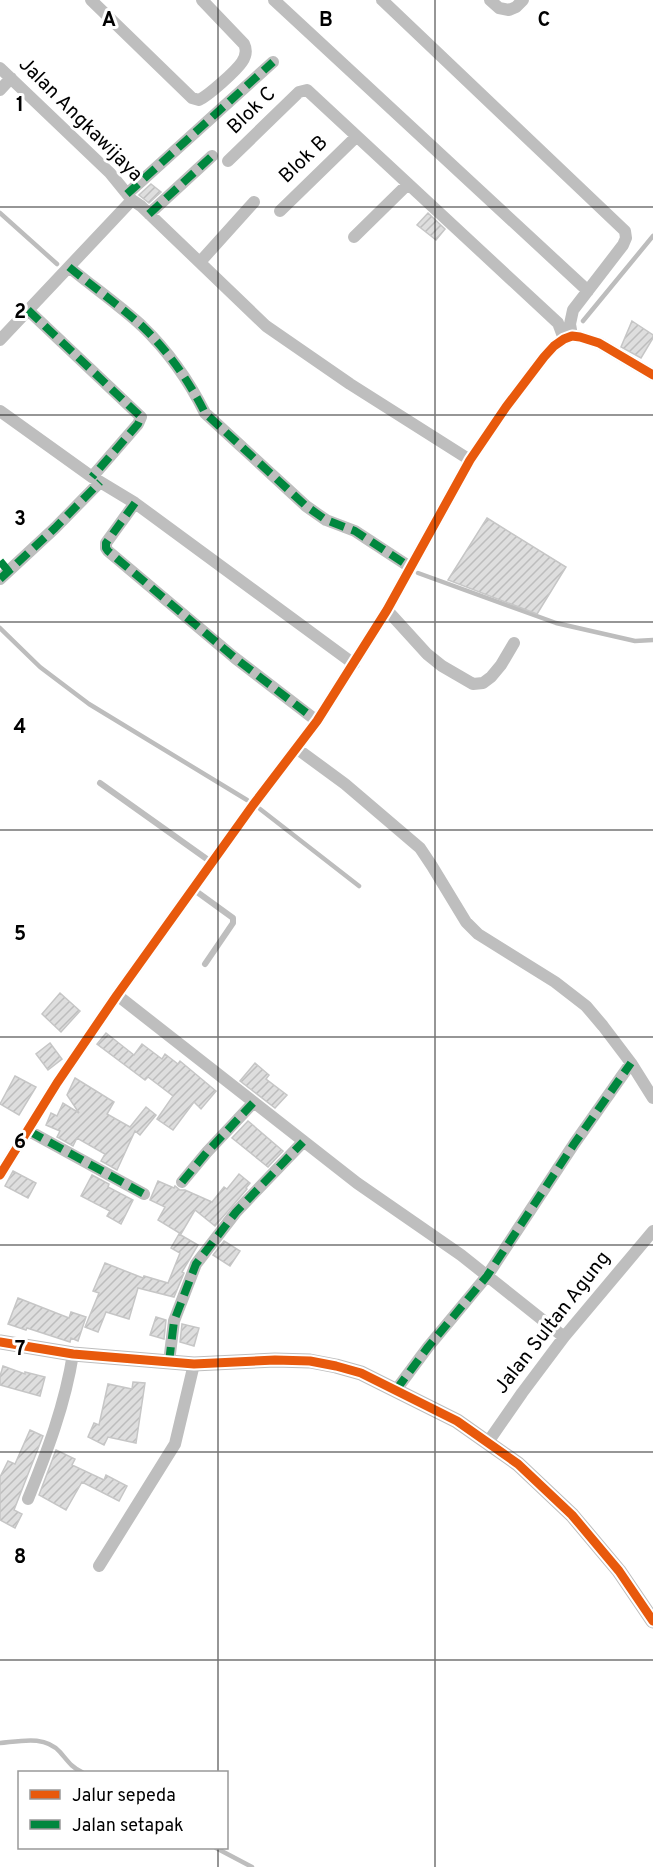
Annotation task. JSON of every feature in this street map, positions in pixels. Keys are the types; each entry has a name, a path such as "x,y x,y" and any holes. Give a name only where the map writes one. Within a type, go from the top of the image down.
{"street":[{"path":"91,0 192,98 199,100 240,64 246,49 244,44 202,0"},
{"path":"274,0 588,291"},
{"path":"382,0 625,231 626,238 623,244 573,310 568,338"},
{"path":"490,0 499,8 509,10 523,0"},
{"path":"0,340 69,267 130,197 273,62"},
{"name":"Jalan Angkawijaya","path":"0,68 110,173 130,197 266,326 350,384 470,460"},
{"path":"0,90 11,78"},
{"name":"Blok C","path":"228,161 303,90 307,90 356,137"},
{"path":"356,137 558,323 568,338"},
{"name":"Blok B","path":"280,211 356,137"},
{"path":"149,214 212,156"},
{"path":"354,237 408,184"},
{"path":"200,262 254,202"},
{"path":"69,267 142,326 176,364 205,413 306,506 326,520 355,531 410,567"},
{"path":"0,561 5,575 56,528 96,479 141,417 28,310"},
{"path":"0,1175 57,1083 117,996 211,862 317,721 387,610 470,460 506,407 554,346 568,338 580,337 599,343 653,375"},
{"path":"0,411 96,479 135,503 354,664"},
{"path":"135,503 106,543 108,551 235,658 317,721"},
{"path":"387,610 426,654 473,684 483,683 490,677 501,665 514,643"},
{"path":"296,748 345,784 420,848 466,922 478,934 555,982 586,1006 631,1063 653,1098"},
{"path":"117,996 190,1051 303,1142 383,1203 439,1239 564,1337"},
{"path":"396,1390 428,1347 487,1276 574,1144 631,1063"},
{"path":"182,1182 253,1103"},
{"path":"29,1131 144,1194"},
{"path":"169,1362 174,1321 196,1264 236,1212 303,1142"},
{"name":"Jalan Sultan Agung","path":"488,1442 564,1337 653,1231"},
{"path":"0,1342 73,1354 194,1364 275,1360 310,1362 361,1373 457,1421 488,1442 533,1478 572,1515 619,1571 652,1616"},
{"path":"28,1499 52,1438 66,1393 73,1354"},
{"path":"99,1566 175,1444 194,1364"}],"lane":[{"path":"100,783 211,862"},
{"path":"192,889 233,918 234,923 206,964"}],"building":[{"path":"151,184 161,192 149,203 139,195"},
{"path":"428,213 445,229 436,240 417,225"},
{"path":"632,321 653,335 641,358 621,347"},
{"path":"487,518 566,567 537,614 448,580"},
{"path":"60,993 80,1011 61,1032 42,1014"},
{"path":"106,1033 134,1055 142,1044 162,1059 165,1054 178,1064 180,1061 216,1091 201,1109 194,1102 173,1130 157,1119 173,1096 148,1077 145,1080 97,1044"},
{"path":"50,1043 62,1059 48,1070 36,1054"},
{"path":"255,1063 269,1075 266,1079 287,1095 275,1108 240,1081"},
{"path":"15,1076 36,1087 19,1115 0,1104"},
{"path":"75,1078 114,1102 107,1114 130,1127 146,1107 156,1115 140,1135 135,1131 117,1170 101,1161 105,1154 77,1138 73,1146 57,1137 60,1131 46,1125 51,1113 57,1116 63,1103 79,1113 67,1095"},
{"path":"248,1121 283,1151 268,1167 232,1138"},
{"path":"13,1171 36,1183 28,1198 5,1186"},
{"path":"239,1174 250,1183 215,1226 195,1210 181,1234 158,1220 165,1207 150,1200 158,1181 212,1202"},
{"path":"92,1175 109,1184 108,1187 133,1200 121,1224 107,1216 110,1211 81,1196"},
{"path":"179,1234 198,1245 182,1272 184,1273 174,1297 138,1288 129,1319 106,1312 98,1332 85,1327 99,1293 93,1291 105,1263 143,1278 144,1276 168,1283 180,1253 171,1248"},
{"path":"224,1241 240,1251 230,1266 213,1255"},
{"path":"18,1298 69,1318 71,1312 86,1317 78,1341 71,1338 70,1342 8,1324"},
{"path":"156,1317 166,1320 164,1339 150,1335"},
{"path":"182,1324 199,1328 194,1346 180,1342"},
{"path":"3,1366 25,1374 25,1372 45,1377 40,1396 0,1385"},
{"path":"133,1382 145,1383 136,1443 108,1437 104,1445 88,1437 94,1423 99,1425 108,1384 132,1389"},
{"path":"30,1430 43,1436 14,1510 22,1514 15,1528 0,1520 0,1477 8,1461 15,1464"},
{"path":"56,1450 75,1459 72,1465 104,1480 106,1475 127,1486 119,1501 82,1482 66,1510 39,1495"}],"waterway":[{"path":"0,213 57,264"},
{"path":"583,321 653,236"},
{"path":"418,573 556,623 635,641 653,640"},
{"path":"0,628 40,667 89,704 247,800"},
{"path":"260,809 359,886"},
{"path":"0,1743 24,1740 47,1743 80,1771"},
{"path":"218,1849 252,1867"}],"marked path":[{"path":"127,194 273,62"},
{"path":"149,214 212,156"},
{"path":"69,267 142,326 177,367 205,413 306,506 326,520 355,531 410,567"},
{"path":"28,310 141,417 138,424 92,477"},
{"path":"0,579 100,482"},
{"path":"135,503 106,543 108,551 235,658 317,721"},
{"path":"0,561 9,572"},
{"path":"396,1390 428,1347 487,1276 574,1144 631,1063"},
{"path":"182,1182 253,1103"},
{"path":"29,1131 144,1194"},
{"path":"169,1362 174,1321 196,1264 236,1212 303,1142"}],"cycle path":[{"path":"0,1175 57,1083 117,995 253,805 317,721 387,610 470,460 544,357 564,339 572,336 580,337 599,343 653,375"},
{"path":"0,1342 73,1354 194,1364 275,1360 310,1361 361,1373 457,1421 518,1464 572,1515 619,1571 653,1621"}]}
